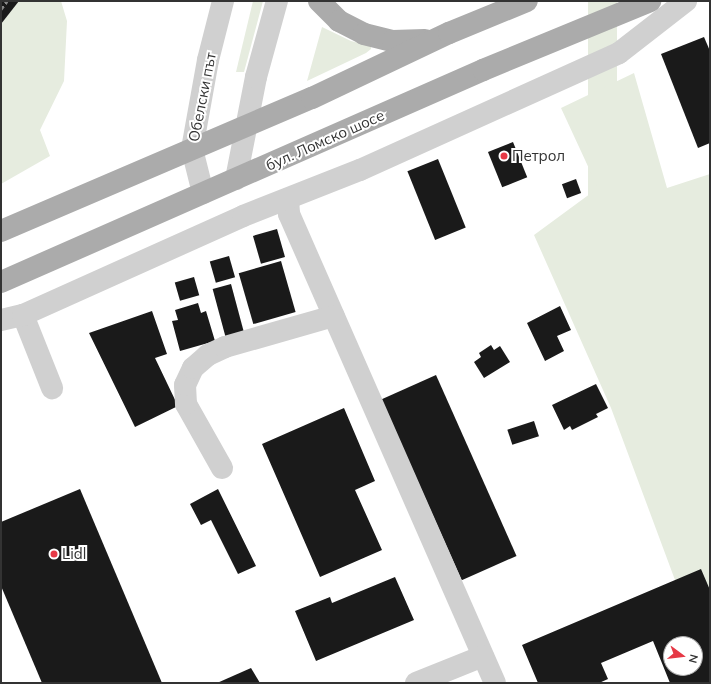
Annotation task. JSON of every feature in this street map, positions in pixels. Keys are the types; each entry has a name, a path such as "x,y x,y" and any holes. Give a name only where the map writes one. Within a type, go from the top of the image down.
{"main road":[{"path":"319,1 328,12 352,28 378,39 407,42 427,39 449,33"},
{"path":"1,231 312,98 449,33 527,1"},
{"name":"бул. Ломско шосе","path":"1,282 483,70 650,1"}],"street":[{"name":"Обелски път","path":"204,193 192,149 208,60 223,1"},
{"path":"236,179 256,77 277,1"},
{"path":"1,320 23,315 243,216 360,170 619,52 686,1"},
{"path":"288,199 289,214 495,683"},
{"path":"23,315 52,388"},
{"path":"222,468 186,404 185,385 193,368 208,355 225,347 334,316"},
{"path":"416,683 483,656"}],"shaded area":[{"path":"18,1 61,1 67,21 64,81 40,130 50,156 1,184 1,24"},
{"path":"253,1 263,1 244,72 236,72"},
{"path":"588,1 617,1 617,298 588,298"},
{"path":"322,27 351,41 371,46 371,49 366,53 307,81"},
{"path":"634,73 667,188 710,174 710,641 683,577 675,580 611,408 534,235 598,188 561,108"}],"building":[{"path":"1,1 19,1 1,24"},
{"path":"704,37 710,51 710,143 698,148 661,54"},
{"path":"513,142 527,177 502,187 488,152"},
{"path":"438,159 466,228 435,240 407,171"},
{"path":"576,179 581,193 567,198 562,184"},
{"path":"277,229 285,257 261,264 253,236"},
{"path":"229,256 235,277 216,283 210,262"},
{"path":"281,261 296,312 253,324 239,273"},
{"path":"194,277 199,295 180,301 175,283"},
{"path":"231,284 245,335 226,340 213,289"},
{"path":"198,303 201,313 206,311 215,341 180,351 172,321 178,320 175,310"},
{"path":"560,306 571,330 557,336 564,351 545,361 527,323"},
{"path":"152,311 167,354 155,358 178,406 135,427 89,333"},
{"path":"491,345 494,350 500,346 510,362 484,378 474,362 481,357 479,353"},
{"path":"436,375 517,556 462,580 381,399"},
{"path":"596,384 608,408 596,414 598,417 572,430 570,426 564,430 552,405"},
{"path":"344,408 375,481 355,490 382,550 320,577 262,444"},
{"path":"534,421 539,436 512,445 507,430"},
{"name":"Lidl","path":"80,489 162,683 42,683 1,586 1,522"},
{"path":"218,489 256,566 238,574 211,520 201,525 190,504"},
{"path":"701,569 710,590 710,683 670,683 667,676 703,676 703,636 663,636 663,666 653,641 601,663 608,679 599,683 538,683 522,645"},
{"path":"395,577 414,620 316,661 295,611 330,597 332,603"},
{"path":"251,668 260,683 217,683"}],"railway":[{"path":"1,9 7,1"}],"place":[{"name":"Петрол","path":"504,156"},
{"name":"Lidl","path":"54,554"}]}
